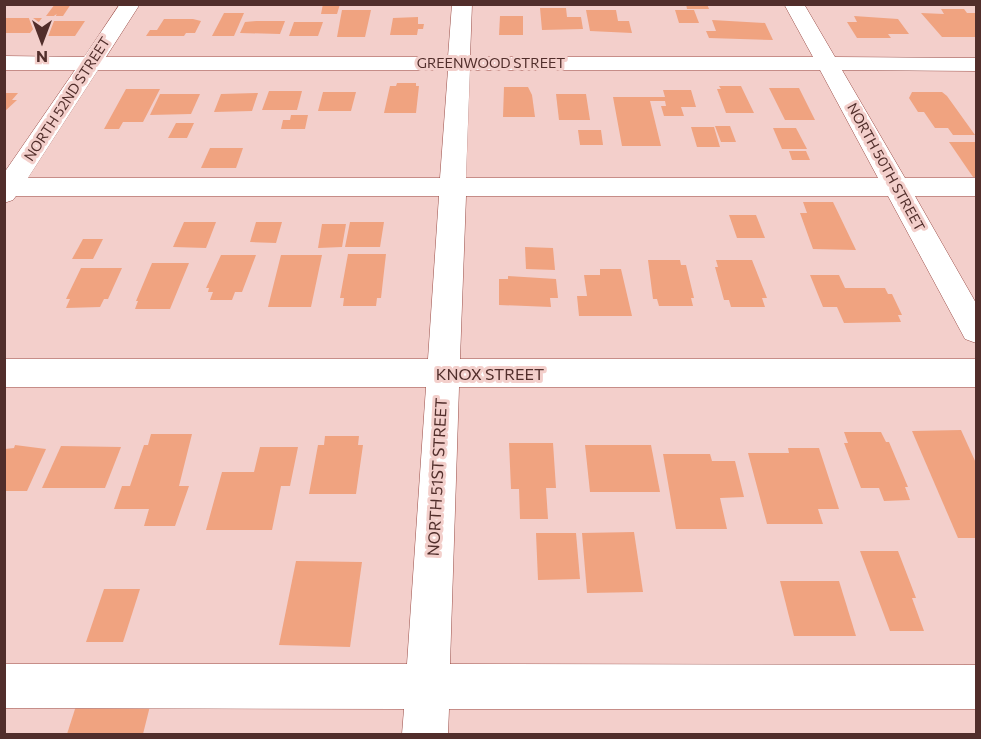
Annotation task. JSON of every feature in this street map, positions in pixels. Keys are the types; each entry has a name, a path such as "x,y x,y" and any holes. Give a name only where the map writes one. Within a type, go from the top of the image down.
{"street":[{"name":"NORTH 52ND STREET","path":"6,189 130,4"},
{"name":"NORTH 51ST STREET","path":"425,735 441,374 462,4"},
{"name":"NORTH 50TH STREET","path":"794,4 976,330"},
{"name":"GREENWOOD STREET","path":"4,63 976,64"},
{"path":"6,189 452,186 976,187"},
{"name":"KNOX STREET","path":"4,373 976,373"},
{"path":"4,686 976,687"}],"building":[{"path":"55,4 71,4 63,16 46,16"},
{"path":"323,4 340,4 337,14 321,14"},
{"path":"686,4 707,4 709,9 687,9"},
{"path":"540,8 566,8 567,17 581,17 583,29 542,30"},
{"path":"941,9 964,9 967,13 976,13 976,37 942,37 921,13 944,14"},
{"path":"342,10 371,10 365,37 337,37"},
{"path":"586,10 616,10 618,21 629,21 632,33 590,31"},
{"path":"675,10 694,10 699,23 679,23"},
{"path":"224,13 244,13 234,36 212,36"},
{"path":"500,16 523,16 523,35 499,35"},
{"path":"854,16 898,19 909,34 888,34 891,38 857,38 847,22 857,22"},
{"path":"418,17 418,24 424,24 423,29 418,29 417,35 390,35 393,18"},
{"path":"6,18 42,18 30,33 4,33"},
{"path":"164,19 201,21 195,33 186,33 184,36 146,36 150,30 157,30"},
{"path":"712,20 765,23 773,40 709,38 706,31 716,31"},
{"path":"53,21 85,21 75,36 41,36"},
{"path":"285,21 280,34 240,33 245,22"},
{"path":"294,22 323,22 318,36 289,36"},
{"path":"397,83 416,83 416,86 419,86 416,113 384,113 390,86 396,86"},
{"path":"719,86 741,86 754,113 726,113 717,89 721,89"},
{"path":"504,87 528,87 532,95 535,117 503,117"},
{"path":"769,88 799,88 815,120 785,120"},
{"path":"126,89 160,89 143,122 123,122 119,129 104,129"},
{"path":"663,90 691,90 696,107 681,107 684,116 664,116 661,106 666,106 665,101 650,101 661,146 622,146 613,97 665,97"},
{"path":"269,91 302,91 297,110 262,110"},
{"path":"323,92 356,92 351,111 318,111"},
{"path":"912,92 942,92 975,135 953,135 948,128 935,128 924,112 918,112 909,98"},
{"path":"4,93 18,93 12,100 17,100 4,112"},
{"path":"258,93 252,111 214,112 221,94"},
{"path":"160,94 200,94 191,114 150,115"},
{"path":"556,94 586,94 590,120 559,120"},
{"path":"291,115 308,115 305,129 281,129 283,120 290,120"},
{"path":"176,123 194,123 187,138 168,138"},
{"path":"715,126 730,126 736,142 721,142"},
{"path":"691,127 714,127 720,147 697,147"},
{"path":"773,128 796,128 807,149 782,149"},
{"path":"578,130 601,130 603,145 580,145"},
{"path":"949,142 976,142 976,177 973,177"},
{"path":"210,148 243,148 236,168 201,168"},
{"path":"789,151 806,151 810,160 792,160"},
{"path":"803,202 833,202 856,250 813,249 800,213 807,213"},
{"path":"729,215 756,215 765,238 737,238"},
{"path":"184,222 216,222 206,248 173,247"},
{"path":"256,222 282,222 276,243 250,242"},
{"path":"350,222 384,222 380,247 345,247"},
{"path":"322,224 346,224 342,247 318,248"},
{"path":"83,239 103,239 93,259 72,259"},
{"path":"525,247 553,248 555,270 526,269"},
{"path":"348,254 386,254 381,298 377,298 376,306 343,306 344,298 340,298"},
{"path":"221,255 256,255 242,292 235,292 232,300 210,300 213,292 208,292 209,288 206,288"},
{"path":"281,255 322,255 311,307 268,307"},
{"path":"648,260 680,260 681,265 686,265 694,298 691,298 693,306 659,306 657,299 653,299"},
{"path":"716,260 752,260 767,298 762,298 765,307 731,307 729,300 724,300 715,267 718,267"},
{"path":"152,263 189,263 170,309 135,309 138,301 136,301"},
{"path":"81,268 122,268 108,299 104,299 100,307 66,308 70,299 66,299"},
{"path":"600,269 621,269 632,316 579,316 577,296 587,296 584,275 600,275"},
{"path":"810,275 839,275 845,288 885,288 888,294 892,294 902,315 898,315 901,322 844,323 837,307 823,307"},
{"path":"508,276 556,279 558,298 550,298 551,307 499,305 499,279 508,279"},
{"path":"961,430 976,463 976,538 958,538 912,431"},
{"path":"844,432 881,432 886,442 889,442 908,487 905,487 910,500 884,501 879,488 861,488 844,443 848,443"},
{"path":"151,434 192,434 179,486 189,486 175,526 144,526 149,509 114,509 122,486 130,486 144,445 148,445"},
{"path":"325,436 359,436 358,445 363,445 356,494 309,494 318,445 324,445"},
{"path":"509,443 553,443 556,488 546,488 548,519 520,519 519,489 511,489"},
{"path":"15,445 46,449 27,491 5,491 5,449 14,448"},
{"path":"585,445 651,445 660,492 590,492"},
{"path":"61,446 121,447 105,488 42,488"},
{"path":"260,447 298,447 290,486 281,486 272,530 206,530 222,472 254,472"},
{"path":"788,448 819,448 839,509 818,509 823,524 767,524 748,453 789,453"},
{"path":"663,454 710,454 712,461 735,461 744,497 720,498 727,529 676,529"},
{"path":"634,532 643,592 587,593 582,533"},
{"path":"536,533 576,533 580,579 538,580"},
{"path":"860,551 898,551 916,598 912,598 924,631 890,631"},
{"path":"296,561 362,562 350,647 279,645"},
{"path":"780,581 839,581 856,636 794,636"},
{"path":"104,589 140,589 123,642 86,642"},
{"path":"151,702 143,734 67,734 76,706"}]}
